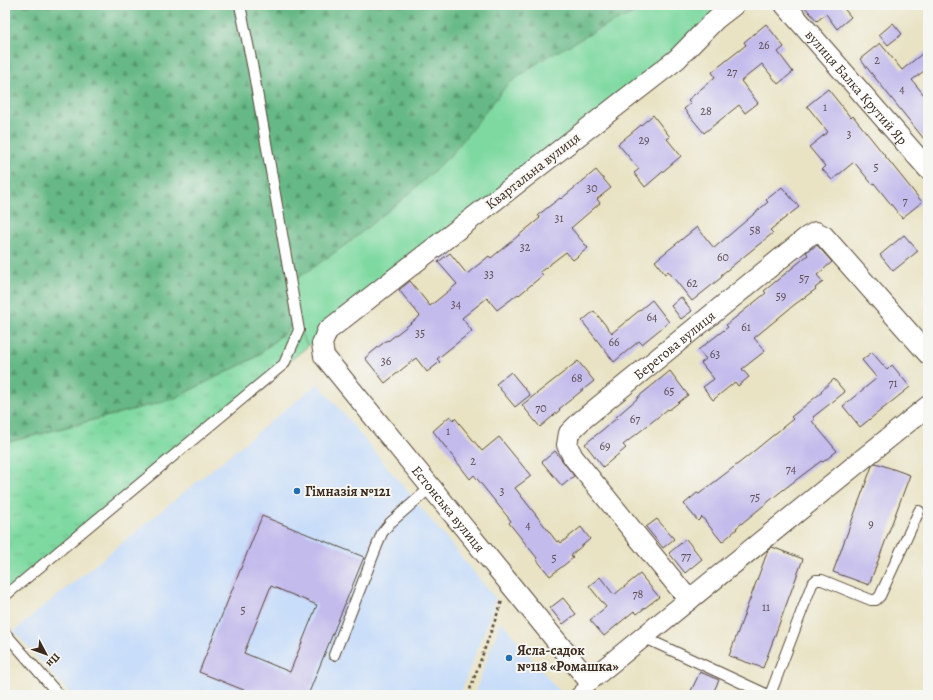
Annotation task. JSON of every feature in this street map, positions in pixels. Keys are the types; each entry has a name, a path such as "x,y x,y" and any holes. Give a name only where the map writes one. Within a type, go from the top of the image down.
{"street":[{"name":"Квартальна вулиця","path":"326,331 677,59 716,19 734,5"},
{"name":"вулиця Балка Крутий Яр","path":"785,5 928,169"},
{"name":"Берегова вулиця","path":"689,600 573,457 567,445 568,432 807,236 816,232 824,236 928,354"},
{"name":"Естонська вулиця","path":"326,331 322,344 324,356 589,681"},
{"path":"589,681 928,406"}],"lane":[{"path":"5,596 284,364 299,330 253,69 240,5"},
{"path":"334,655 382,533 390,523 431,487"},
{"path":"643,637 769,695 812,584 816,580 822,580 871,600 876,600 880,596 919,510"},
{"path":"5,633 59,695"},
{"path":"575,695 589,681"}],"path":[{"path":"468,695 509,582"}],"shaded area":[{"name":"Гімназія №121","path":"318,383 496,599 460,695 71,695 14,631"},
{"name":"Ясла-садок №118 «Ромашка»","path":"501,621 562,695 474,695"}],"green space":[{"path":"5,5 651,5 605,26 542,60 507,85 452,154 409,194 347,244 291,283 298,321 256,357 173,399 5,443"},
{"path":"651,5 734,5 677,59 308,346 299,330 291,283 347,244 409,194 452,154 507,85 542,60 605,26"},
{"path":"298,321 299,330 308,346 5,596 5,443 173,399 256,357"}],"building":[{"path":"803,5 841,5 851,17 837,29 826,14 817,21"},
{"path":"893,23 902,34 888,45 879,35"},
{"path":"766,24 784,47 778,52 793,72 778,84 762,64 741,81 758,103 745,113 739,105 704,133 684,109 691,103 688,100 715,77 712,72 746,45 744,42"},
{"path":"880,43 902,70 928,49 928,68 912,80 928,100 928,144 860,59"},
{"path":"828,89 851,118 853,116 922,202 902,218 874,183 872,184 854,162 832,180 822,169 825,166 809,147 828,132 807,106"},
{"path":"653,115 670,137 667,139 681,156 645,187 634,173 639,169 618,144"},
{"path":"596,170 611,188 597,199 600,203 571,228 588,248 573,260 566,252 540,272 543,275 519,295 518,294 497,310 487,298 462,318 472,331 437,359 440,362 427,372 416,358 385,383 365,358 420,316 399,290 410,281 430,306 457,284 438,262 450,253 467,274 489,256 491,258 540,218 538,215 560,198 561,199"},
{"path":"782,187 799,207 770,230 773,233 721,275 722,277 692,301 668,271 665,274 655,261 697,227 714,248 768,202 766,200"},
{"path":"904,235 918,251 893,271 880,255"},
{"path":"817,245 832,262 817,275 823,282 754,338 765,351 742,369 749,377 738,386 735,382 713,400 703,387 714,379 701,363 706,359 698,350 728,327 726,325 766,293 764,291 808,255 806,252"},
{"path":"681,297 692,311 681,319 671,306"},
{"path":"652,300 669,322 642,344 639,341 614,362 582,321 594,311 612,333"},
{"path":"872,352 887,370 892,365 910,387 860,427 843,406 877,378 862,360"},
{"path":"578,361 594,381 559,409 560,410 540,427 522,405"},
{"path":"670,371 688,395 623,445 626,448 603,467 585,444"},
{"path":"511,372 530,395 515,407 496,384"},
{"path":"834,379 845,392 813,417 815,419 812,421 837,451 823,462 821,461 779,493 736,528 737,529 722,542 702,517 698,521 684,504 743,460 793,419 791,417 822,392 821,391"},
{"path":"450,416 453,420 455,418 482,451 499,437 531,476 515,488 557,542 559,540 561,543 581,527 590,539 571,555 573,558 550,576 509,523 511,521 474,475 470,479 433,431"},
{"path":"555,451 574,476 562,486 542,462"},
{"path":"876,463 910,475 869,585 833,572 872,466"},
{"path":"262,516 364,557 308,695 256,695 199,672","holes":["271,586 317,605 290,672 244,653"]},
{"path":"657,519 674,539 663,548 646,527"},
{"path":"686,539 702,559 685,573 669,553"},
{"path":"772,547 803,559 763,668 729,656 768,550"},
{"path":"640,574 659,597 637,614 634,611 604,636 590,620 606,607 589,586 600,577 614,595"},
{"path":"563,598 576,614 563,624 550,608"},
{"path":"700,672 719,680 712,695 689,695"}],"place":[{"name":"Гімназія №121","path":"297,491"},
{"name":"Ясла-садок №118 «Ромашка»","path":"509,658"}]}
